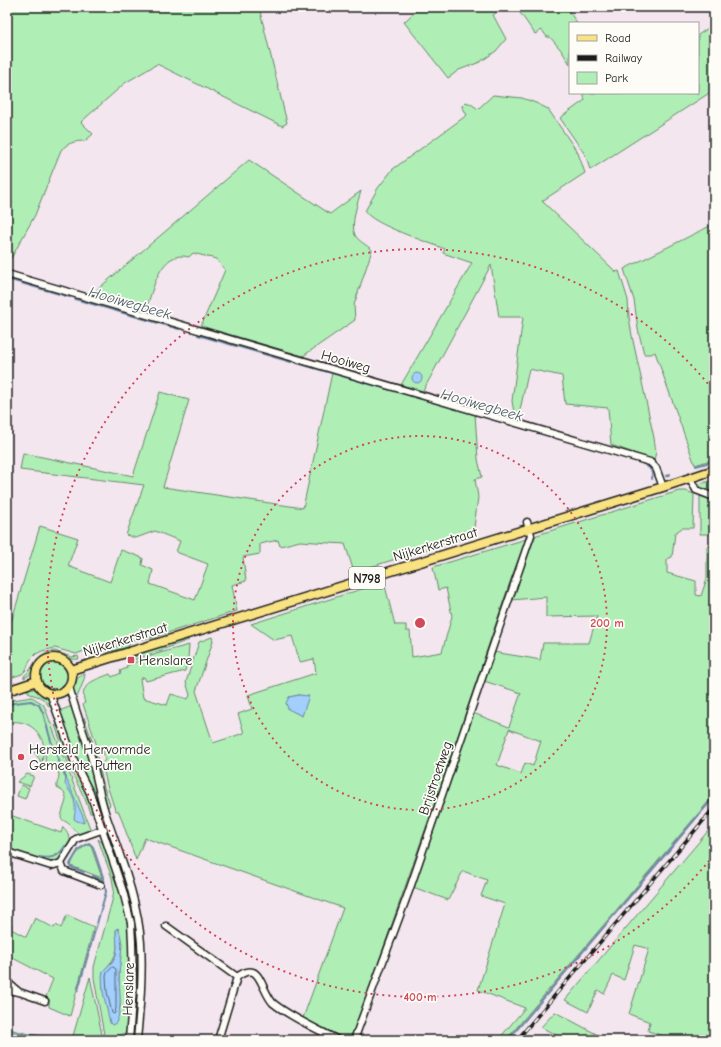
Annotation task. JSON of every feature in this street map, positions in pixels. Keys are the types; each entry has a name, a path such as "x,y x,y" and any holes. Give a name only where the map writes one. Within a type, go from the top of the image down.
{"main road":[{"name":"Nijkerkerstraat","path":"71,670 528,525 663,487 714,470"},
{"path":"52,658 60,659 67,663 71,670 72,675 69,686 64,691 57,694 44,691 37,681 36,673 39,666 45,660 52,658"},
{"path":"7,691 37,681"}],"street":[{"name":"Hooiweg","path":"7,274 650,462 656,468 663,487"},
{"path":"690,478 696,490 714,497"},
{"name":"Brijstroetweg","path":"354,1040 409,891 475,701 530,535 528,525"},
{"name":"Henslare","path":"69,686 91,758 98,789 131,888 138,920 141,943 137,1040"},
{"name":"Henslare","path":"50,693 75,763 90,793 123,891 131,923 133,988 129,1040"},
{"path":"7,852 51,866 62,863 76,839 110,827"},
{"path":"62,863 64,870 100,885"},
{"path":"166,926 237,978"},
{"path":"218,1040 237,978 246,972 254,972 259,976 267,996 274,1003 288,1013 338,1040"},
{"path":"7,982 19,992"},
{"path":"7,990 19,992 45,1001"}],"green space":[{"path":"7,7 259,7 287,123 282,126 157,64 125,83 81,122 93,134 85,141 72,143 61,150 35,215 7,263"},
{"path":"420,7 504,7 493,15 506,39 496,51 480,62 459,70 448,78 404,22"},
{"path":"516,7 566,7 576,22 569,22 569,62 561,50 542,30 535,34"},
{"path":"714,24 714,90 590,170 586,156 560,118 585,100 583,94 699,94 699,34"},
{"path":"493,95 522,98 548,109 578,153 585,173 542,201 616,272 619,271 628,300 632,336 654,438 656,452 654,460 611,445 608,408 565,404 562,376 529,369 518,419 515,418 512,401 523,317 499,317 491,265 423,391 401,385 472,263 443,253 445,249 414,238 378,222 365,211 378,188 393,169 467,115 462,106 466,102 478,109"},
{"path":"249,160 330,214 361,191 355,213 353,225 354,231 358,239 372,250 354,305 355,320 303,356 201,326 225,270 216,259 193,253 189,257 179,256 171,259 164,265 155,282 146,310 92,294"},
{"path":"714,224 714,459 695,465 655,352 651,354 644,354 638,329 634,300 624,269"},
{"path":"332,373 475,414 478,459 482,477 475,479 478,497 473,535 354,572 345,544 300,541 280,546 278,540 260,544 260,554 243,557 246,581 232,585 237,611 151,638 129,640 105,646 96,647 95,645 86,647 87,650 76,654 55,648 42,651 30,660 26,670 22,674 7,679 7,636 40,526 78,538 68,566 110,582 121,550 143,558 142,565 153,570 150,584 195,600 208,564 176,552 180,541 155,531 136,538 126,535 144,485 20,470 23,453 133,476 160,392 189,400 163,487 303,508"},
{"path":"714,480 714,494 699,487 699,484"},
{"path":"679,491 686,491 694,494 693,528 682,528 675,533 672,557 667,559 667,573 696,581 696,595 701,596 707,578 707,546 714,546 714,795 506,1040 498,1040 525,1008 478,990 505,904 481,896 487,880 463,871 448,900 413,887 473,713 509,727 521,693 484,681 493,652 540,660 543,643 589,643 597,616 546,617 546,597 511,600 537,535","holes":["509,729 541,741 533,766 525,763 521,774 497,765"]},
{"path":"700,496 714,501 714,534 700,534"},
{"path":"526,539 355,1029 350,1037 343,1038 303,1018 343,908 145,838 136,860 119,812 115,810 102,763 105,760 103,750 97,746 83,704 85,703 83,696 86,687 94,681 110,674 112,677 121,673 120,671 127,668 126,666 156,654 189,645 185,671 146,681 144,677 140,679 143,698 167,705 171,694 188,699 190,695 186,682 199,642 212,637 213,641 196,691 213,743 244,733 238,714 252,709 248,695 316,673 314,659 300,662 292,636 274,640 251,624 384,582 395,625 406,625 406,631 410,631 412,657 442,652 452,616 446,588 438,590 433,567","holes":["299,695 304,696 302,716 288,708 289,697"]},
{"path":"187,639 189,640 131,661 130,659 147,651"},
{"path":"130,643 128,647 107,652 106,649"},
{"path":"55,651 71,657 78,656 79,659 71,659 53,654 49,655 44,657 31,673 24,678 42,654"},
{"path":"54,662 64,666 68,676 64,686 54,690 44,686 40,676 44,666"},
{"path":"85,674 75,700 73,688 75,681"},
{"path":"34,689 45,696 52,708 43,699 30,694 27,690"},
{"path":"32,697 43,704 45,708 91,831 83,835 76,832 61,818 66,801 65,794 57,788 59,775 56,768 45,765 44,747 42,739 38,733 32,727 25,724 7,722 7,701"},
{"path":"72,706 87,751 102,810 98,811 83,777 59,711"},
{"path":"84,717 93,743 86,734 84,728"},
{"path":"55,725 60,728 94,813 90,813 85,799 70,769"},
{"path":"42,746 43,754 42,763 34,752"},
{"path":"92,751 97,757 110,805 106,809"},
{"path":"27,774 34,776 30,786 17,782"},
{"path":"21,785 29,788 25,799 17,796"},
{"path":"7,814 61,833 63,827 67,832 71,843 61,858 50,862 26,857 7,850"},
{"path":"714,824 714,1040 704,1036 703,1040 677,1040 648,1031 650,1022 629,1014 649,949 635,945 624,980 613,975 604,994 598,990 588,1012 565,1000"},
{"path":"98,839 105,845 120,889 130,934 131,951 128,966 128,990 130,1005 128,1032 119,1035 112,1040 105,1040 94,978 94,967 112,901 114,890 112,878","holes":["116,931 122,944 119,973 120,1008 103,992 103,971 112,961 116,953"]},
{"path":"87,845 91,846 102,878 71,866 77,854"},
{"path":"67,915 94,927 70,1016 49,1007 49,999 46,997 53,979 7,955 7,922 12,925 11,929 26,937 35,918 54,928 56,925 61,928"},
{"path":"90,977 102,1035 73,1036"},
{"path":"555,1012 600,1036 601,1040 565,1040 541,1027"},
{"path":"7,1028 29,1034 54,1038 102,1038 102,1040 7,1040"}],"water":[{"path":"417,373 422,378 417,383 412,378"},
{"path":"299,695 309,696 302,716 288,709 286,703 289,697"},
{"path":"66,778 84,819 84,823 74,819 75,804 71,793 65,784"},
{"path":"118,928 122,945 119,974 120,1005 116,1023 112,1025 110,1023 103,992 102,976 103,971 113,961 116,955 116,929"},
{"path":"7,1030 54,1040 15,1040 7,1037"}],"waterway":[{"name":"Hooiwegbeek","path":"7,279 70,297"},
{"name":"Hooiwegbeek","path":"75,299 179,329"},
{"name":"Hooiwegbeek","path":"198,335 291,362"},
{"name":"Hooiwegbeek","path":"297,363 637,461 651,470 652,479"},
{"name":"Hooiwegbeek","path":"696,466 714,461"},
{"name":"Hooiwegbeek","path":"666,476 670,474"},
{"path":"7,704 31,701 39,705 43,713 51,741 66,778"},
{"path":"508,1040 714,797"},
{"path":"78,990 106,892 104,880 93,847 89,843 79,849 70,864 71,867 84,872"},
{"path":"39,857 47,858 57,855 65,846"},
{"path":"93,876 103,880"}],"railway":[{"path":"517,1040 714,808"}],"place":[{"name":"Henslare","path":"131,660"},
{"name":"Hersteld Hervormde Gemeente Putten","path":"21,757"}]}
